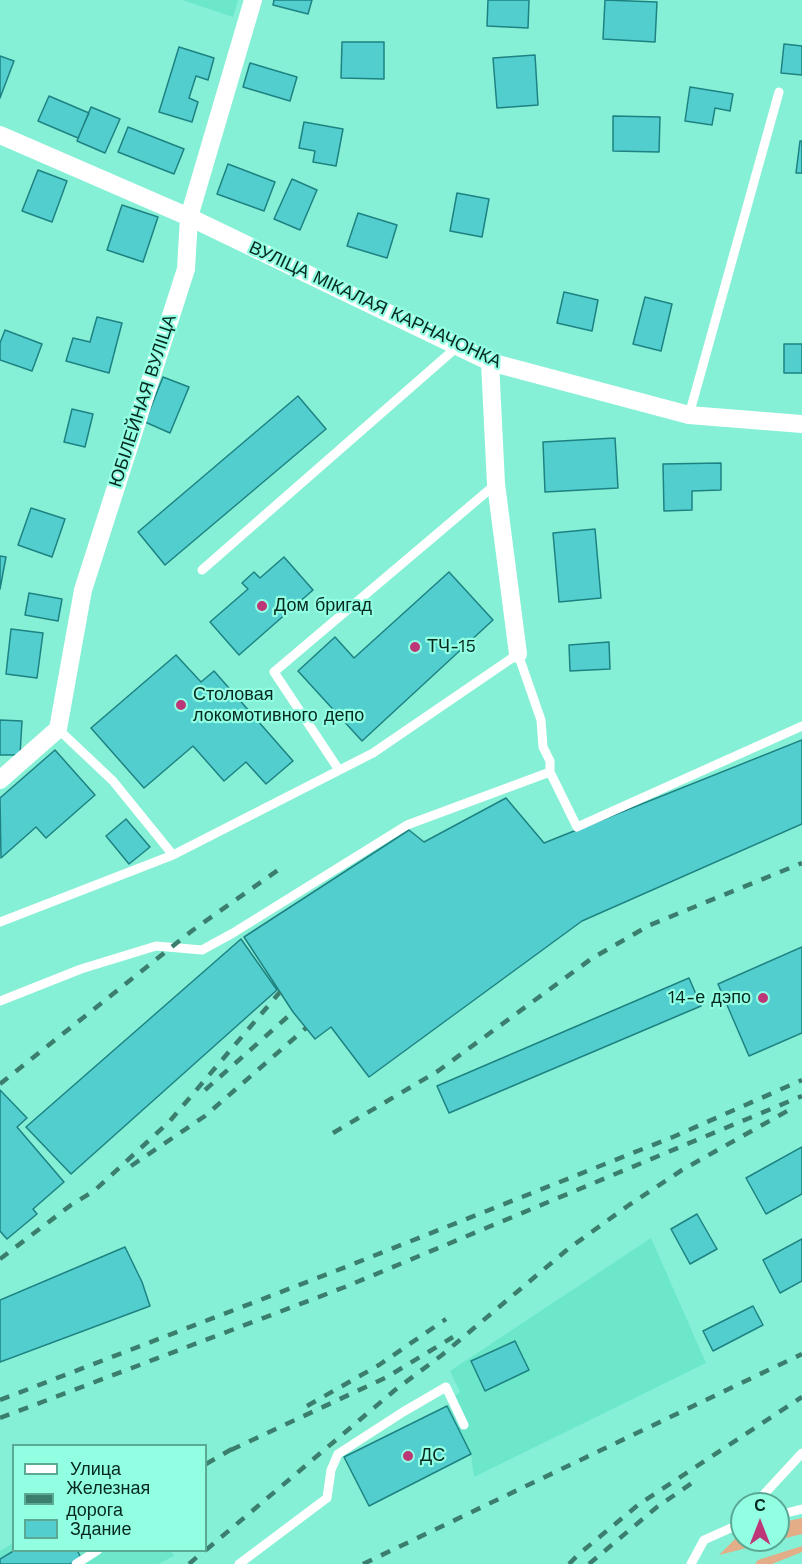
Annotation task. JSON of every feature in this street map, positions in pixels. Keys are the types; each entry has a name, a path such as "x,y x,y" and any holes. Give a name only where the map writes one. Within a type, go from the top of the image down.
{"street":[{"name":"ЮБІЛЕЙНАЯ ВУЛІЦА","path":"58,729 83,590 186,269 189,217 253,0"},
{"name":"ВУЛІЦА МІКАЛАЯ КАРНАЧОНКА","path":"0,135 189,217 490,362 689,415 802,424"},
{"path":"490,362 496,484 518,654"},
{"path":"0,780 58,729"}],"lane":[{"path":"689,415 779,92"},
{"path":"202,570 457,347"},
{"path":"339,770 274,672 496,484"},
{"path":"0,922 173,855 373,753 518,654 541,720 543,747 550,761 550,772 577,827 802,726"},
{"path":"58,729 114,781 173,855"},
{"path":"0,1001 81,969 156,946 202,950 407,825 550,772"},
{"path":"240,1564 327,1498 331,1470 338,1454 403,1412 446,1387 464,1425"},
{"path":"766,1492 802,1453"},
{"path":"691,1564 704,1540 730,1527"},
{"path":"76,1564 96,1552"}],"shaded area":[{"path":"182,0 238,0 233,17"},
{"path":"651,1238 706,1363 474,1477 471,1455 369,1506 344,1457 447,1406 451,1399 460,1392 450,1371"},
{"path":"802,1518 802,1534 790,1537 790,1520"},
{"path":"12,1544 12,1552 172,1552 174,1556 158,1564 0,1564 0,1551"},
{"path":"730,1544 731,1552 719,1555"},
{"path":"802,1546 802,1552 772,1564 755,1564 758,1560 790,1552 790,1550"}],"building":[{"path":"274,0 312,0 308,14 273,5"},
{"path":"488,0 529,0 528,28 487,26"},
{"path":"605,0 657,2 655,42 603,39"},
{"path":"342,42 384,42 384,79 341,78"},
{"path":"784,44 802,46 802,75 781,73"},
{"path":"179,47 214,58 208,80 196,76 189,98 198,102 192,122 159,112"},
{"path":"535,55 538,105 497,108 493,58"},
{"path":"0,56 14,61 0,98"},
{"path":"250,63 297,77 290,101 243,87"},
{"path":"690,87 733,94 730,111 715,108 712,125 685,121"},
{"path":"49,96 89,113 78,138 38,121"},
{"path":"91,107 120,119 105,153 77,141"},
{"path":"613,116 660,117 659,152 613,151"},
{"path":"304,122 343,129 336,166 313,162 315,151 299,148"},
{"path":"128,127 184,149 174,174 118,152"},
{"path":"800,141 802,141 802,173 796,173"},
{"path":"228,164 275,182 264,211 217,194"},
{"path":"38,170 67,181 52,222 22,211"},
{"path":"292,179 317,190 300,230 274,219"},
{"path":"457,193 489,199 482,237 450,231"},
{"path":"122,205 158,217 143,262 107,250"},
{"path":"358,213 397,225 387,258 347,246"},
{"path":"564,292 598,300 592,331 557,323"},
{"path":"645,297 672,304 661,351 633,344"},
{"path":"97,317 122,323 109,373 66,361 73,338 90,342"},
{"path":"5,330 42,344 32,371 0,360 0,343"},
{"path":"784,344 802,344 802,373 784,373"},
{"path":"163,377 189,387 170,433 145,422"},
{"path":"298,396 326,429 165,565 138,532"},
{"path":"72,409 93,414 85,447 64,442"},
{"path":"615,438 618,488 545,492 543,442"},
{"path":"721,463 721,490 692,491 692,510 664,511 663,464"},
{"path":"31,508 65,519 52,557 18,545"},
{"path":"595,529 601,598 559,602 553,533"},
{"path":"0,556 6,557 0,589"},
{"name":"Дом бригад","path":"284,557 313,590 239,655 210,622 248,589 242,583 254,572 260,578"},
{"name":"ТЧ-15","path":"449,572 493,620 362,741 298,671 335,637 354,658"},
{"path":"29,593 62,599 58,621 25,615"},
{"path":"11,629 43,633 37,678 6,674"},
{"path":"609,642 610,669 570,671 569,645"},
{"name":"Столовая локомотивного депо","path":"176,655 201,682 214,671 293,761 266,784 246,762 224,781 193,746 144,788 91,728"},
{"path":"0,720 22,721 20,755 0,755"},
{"path":"802,740 802,824 582,921 369,1077 331,1027 315,1039 293,1012 244,937 409,830 424,842 506,798 544,843"},
{"path":"55,750 95,795 46,838 36,827 1,858 0,798"},
{"path":"126,819 150,847 129,864 106,836"},
{"path":"241,939 277,990 71,1174 26,1127"},
{"name":"14-е дэпо","path":"802,947 802,1033 749,1056 718,984"},
{"path":"689,978 701,1006 449,1113 437,1086"},
{"path":"0,1090 27,1118 17,1127 64,1182 33,1209 37,1214 7,1239 0,1231"},
{"path":"802,1147 802,1194 766,1214 746,1178"},
{"path":"697,1214 717,1249 690,1264 671,1229"},
{"path":"802,1239 802,1281 780,1293 763,1260"},
{"path":"125,1247 142,1282 150,1306 0,1362 0,1300"},
{"path":"753,1306 763,1325 713,1351 703,1331"},
{"path":"515,1341 529,1370 485,1391 471,1361"},
{"name":"ДС","path":"447,1406 471,1454 369,1506 344,1457"},
{"path":"12,1552 78,1552 81,1558 70,1564 0,1564 0,1559"}],"railway":[{"path":"333,1133 438,1071 591,959 650,925 802,863"},
{"path":"0,1084 193,930 278,870"},
{"path":"0,1259 71,1205 94,1191 169,1122 280,992"},
{"path":"205,1090 293,1012"},
{"path":"131,1166 205,1116 306,1028"},
{"path":"0,1400 338,1270 673,1137 802,1080"},
{"path":"0,1418 345,1287 802,1096"},
{"path":"207,1549 395,1390 442,1355 568,1249 682,1170 789,1110"},
{"path":"307,1406 379,1365 446,1319"},
{"path":"231,1450 387,1377 453,1337"},
{"path":"363,1564 802,1354"},
{"path":"569,1564 638,1505 802,1397"},
{"path":"207,1463 237,1446"},
{"path":"589,1564 657,1507 695,1481"},
{"path":"189,1564 203,1552"}],"place":[{"name":"Дом бригад","path":"262,606"},
{"name":"ТЧ-15","path":"415,647"},
{"name":"Столовая локомотивного депо","path":"181,705"},
{"name":"14-е дэпо","path":"763,998"},
{"name":"ДС","path":"408,1456"}]}
